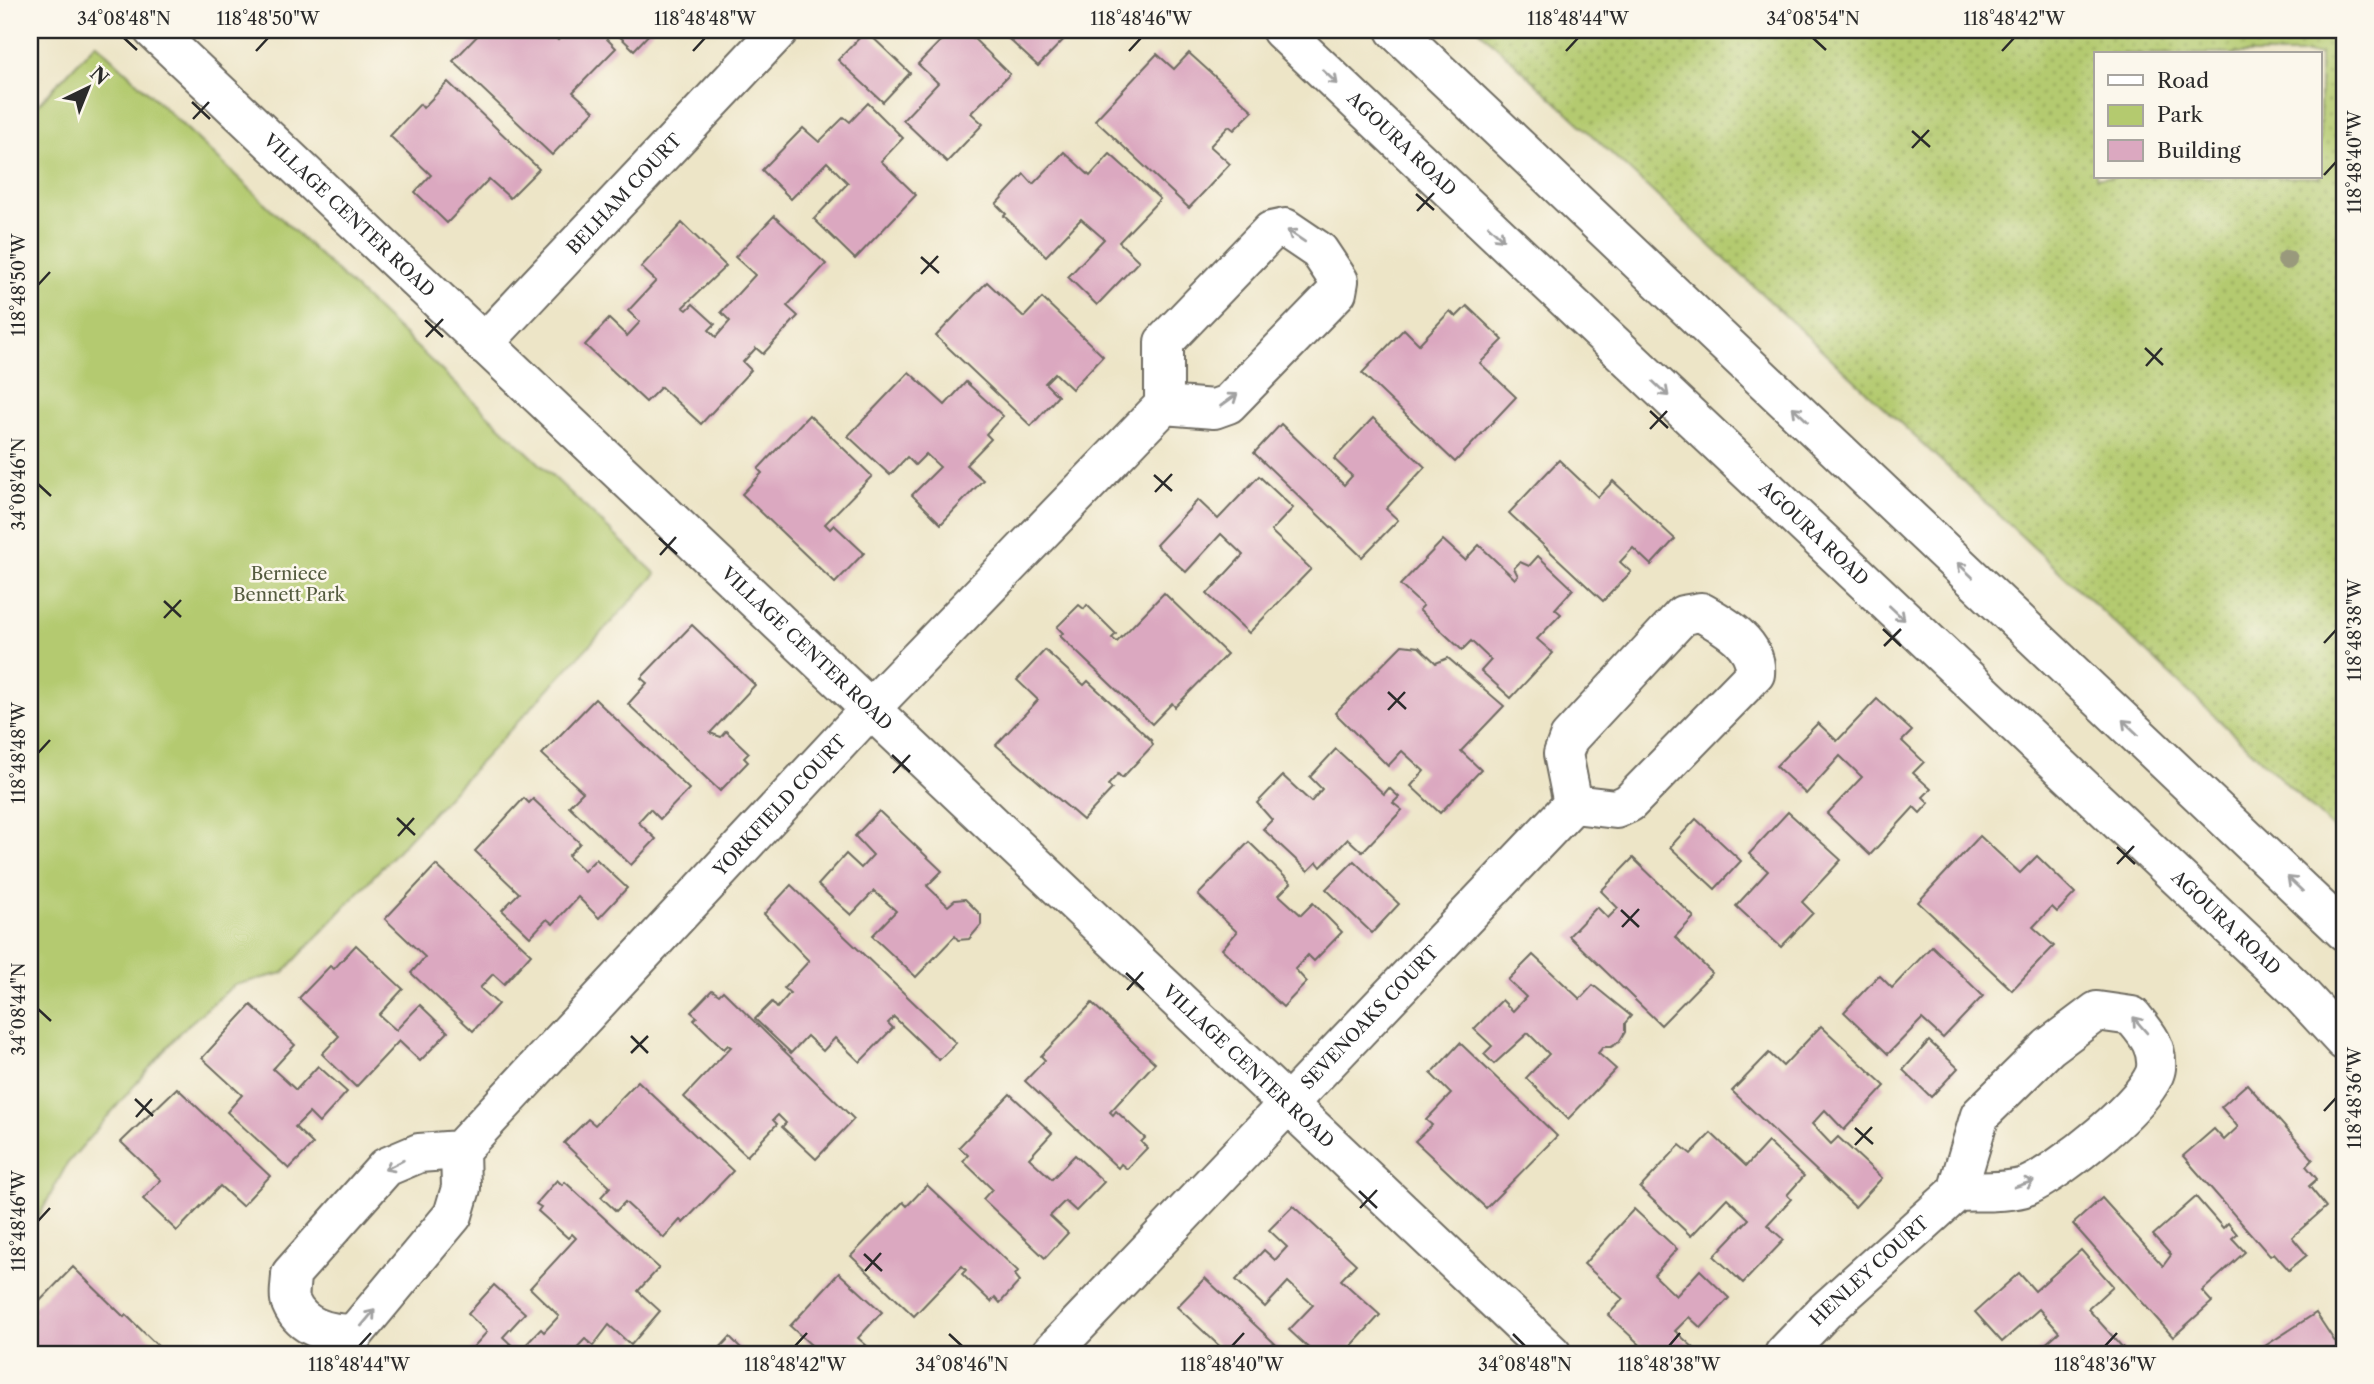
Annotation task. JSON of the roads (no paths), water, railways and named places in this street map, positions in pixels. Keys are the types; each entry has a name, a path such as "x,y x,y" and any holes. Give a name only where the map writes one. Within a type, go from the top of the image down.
{"street":[{"name":"VILLAGE CENTER ROAD","path":"153,30 1552,1354"},
{"name":"AGOURA ROAD","path":"1281,30 2295,988 2344,1041"},
{"path":"1395,30 2344,931"},
{"name":"BELHAM COURT","path":"483,344 768,34"},
{"path":"1285,228 1319,251 1339,281 1337,292 1228,404 1214,409 1164,405 1164,342 1270,232 1285,228"},
{"name":"YORKFIELD COURT","path":"460,1150 870,709 1164,405"},
{"path":"1701,612 1735,632 1756,663 1755,674 1629,803 1616,809 1573,804 1563,754 1569,738 1683,615 1701,612"},
{"name":"SEVENOAKS COURT","path":"1050,1354 1573,804"},
{"path":"2097,1011 2132,1016 2152,1040 2156,1069 2140,1095 2083,1151 2025,1187 1957,1192 1980,1115 2049,1047 2097,1011"},
{"path":"460,1150 461,1188 453,1214 354,1334 331,1334 308,1324 290,1302 291,1274 386,1167 419,1153 460,1150"},
{"name":"HENLEY COURT","path":"1784,1354 1825,1311 1957,1192"}],"park label":[{"name":"Berniece Bennett Park","path":"289,584"}]}
